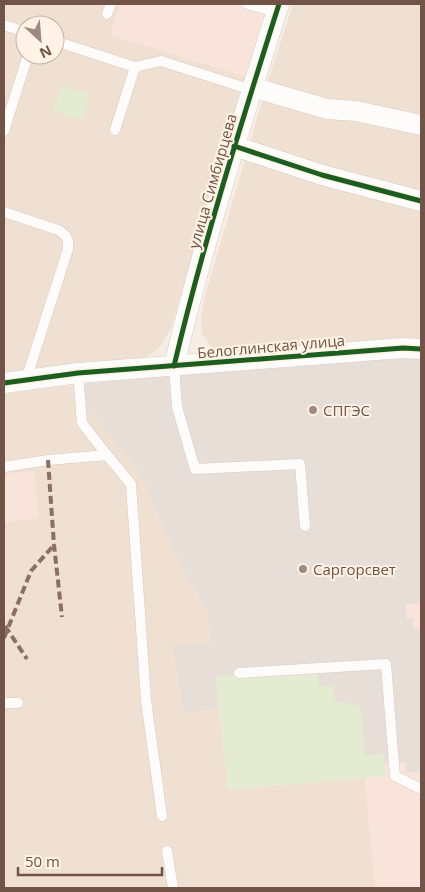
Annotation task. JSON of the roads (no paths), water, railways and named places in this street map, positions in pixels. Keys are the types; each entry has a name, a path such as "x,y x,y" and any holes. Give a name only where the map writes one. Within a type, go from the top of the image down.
{"street":[{"name":"улица Симбирцева","path":"174,366 184,321 234,146 278,8"},
{"path":"252,89 327,109 356,111 421,125"},
{"path":"234,146 322,175 421,201"},
{"name":"Белоглинская улица","path":"4,383 78,373 403,348 421,349"}],"lane":[{"path":"107,14 111,4"},
{"path":"247,4 278,8"},
{"path":"65,45 135,67 161,61 252,89"},
{"path":"4,131 25,65"},
{"path":"115,130 135,67"},
{"path":"4,212 58,230 66,235 69,241 26,380"},
{"path":"174,366 177,407 195,469 300,464 305,526"},
{"path":"78,373 82,423 131,484 146,700 162,816"},
{"path":"4,467 107,454"},
{"path":"239,672 386,664 395,776 421,789"},
{"path":"4,702 18,703"},
{"path":"167,851 172,888"}],"place":[{"name":"СПГЭС","path":"313,410"},
{"name":"Саргорсвет","path":"303,569"}]}
